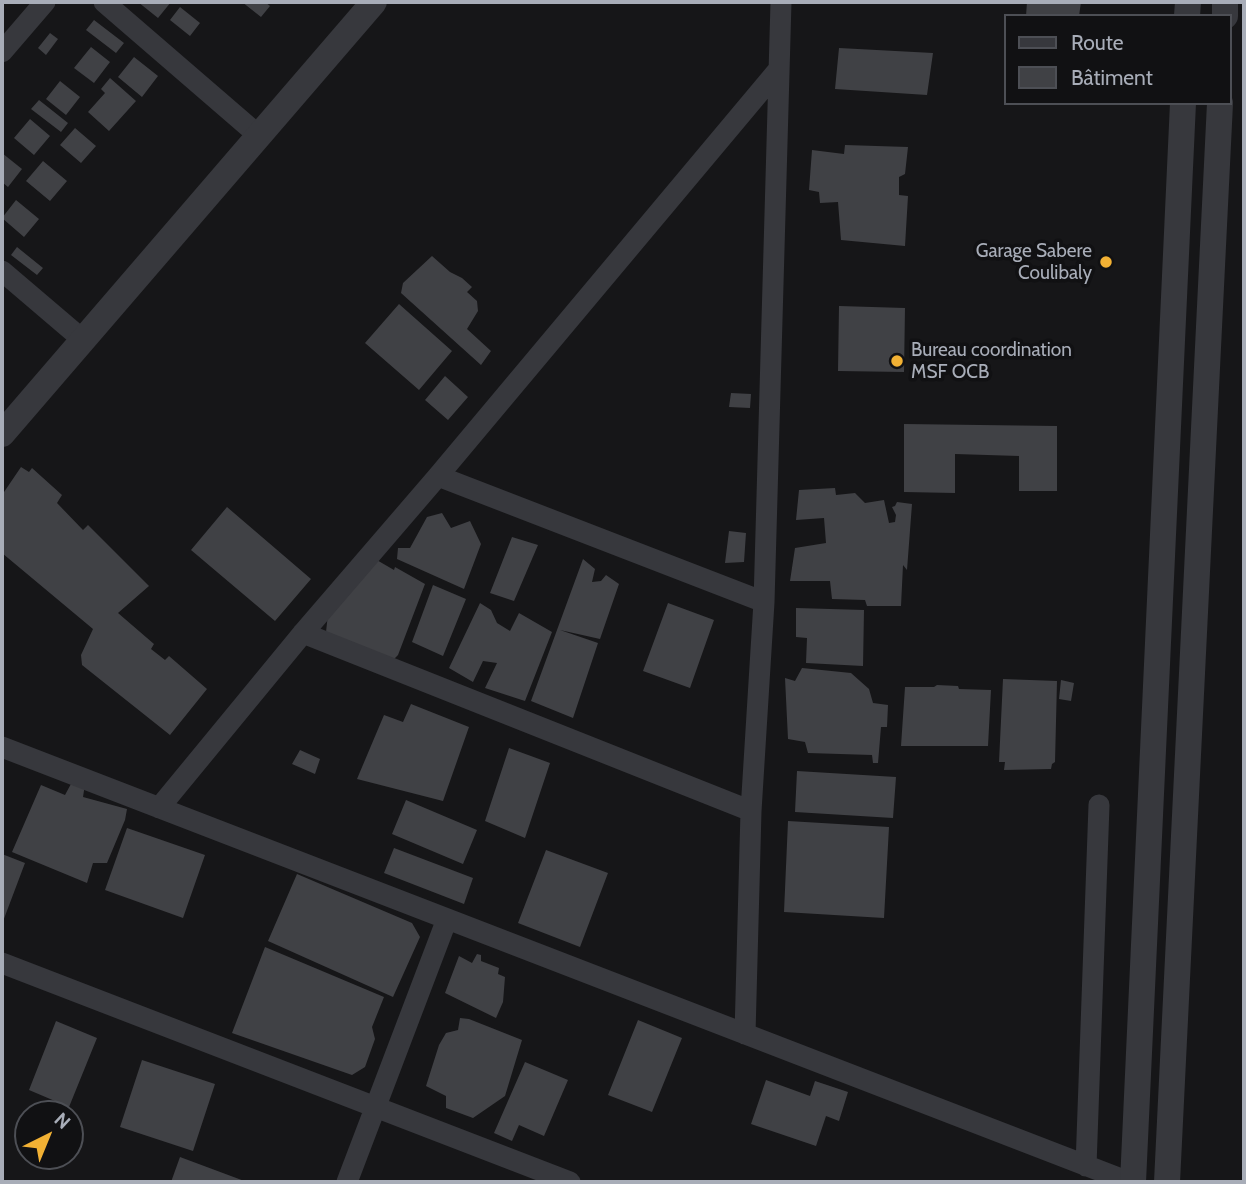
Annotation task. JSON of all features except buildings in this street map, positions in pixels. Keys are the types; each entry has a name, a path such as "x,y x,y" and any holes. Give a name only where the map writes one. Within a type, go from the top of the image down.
{"street":[{"path":"2,52 45,2"},
{"path":"104,2 258,135"},
{"path":"745,1034 751,811 764,602 781,2"},
{"path":"2,433 258,135 363,5"},
{"path":"159,808 303,633 779,69"},
{"path":"2,747 1131,1182 1183,105"},
{"path":"1167,1182 1220,105"},
{"path":"2,271 83,340"},
{"path":"438,476 764,602"},
{"path":"303,633 751,811"},
{"path":"1086,1166 1099,805"},
{"path":"347,1182 447,919"},
{"path":"2,963 570,1182"}],"place":[{"name":"Garage Sabere Coulibaly","path":"1106,262"},
{"name":"Bureau coordination MSF OCB","path":"897,361"}]}
